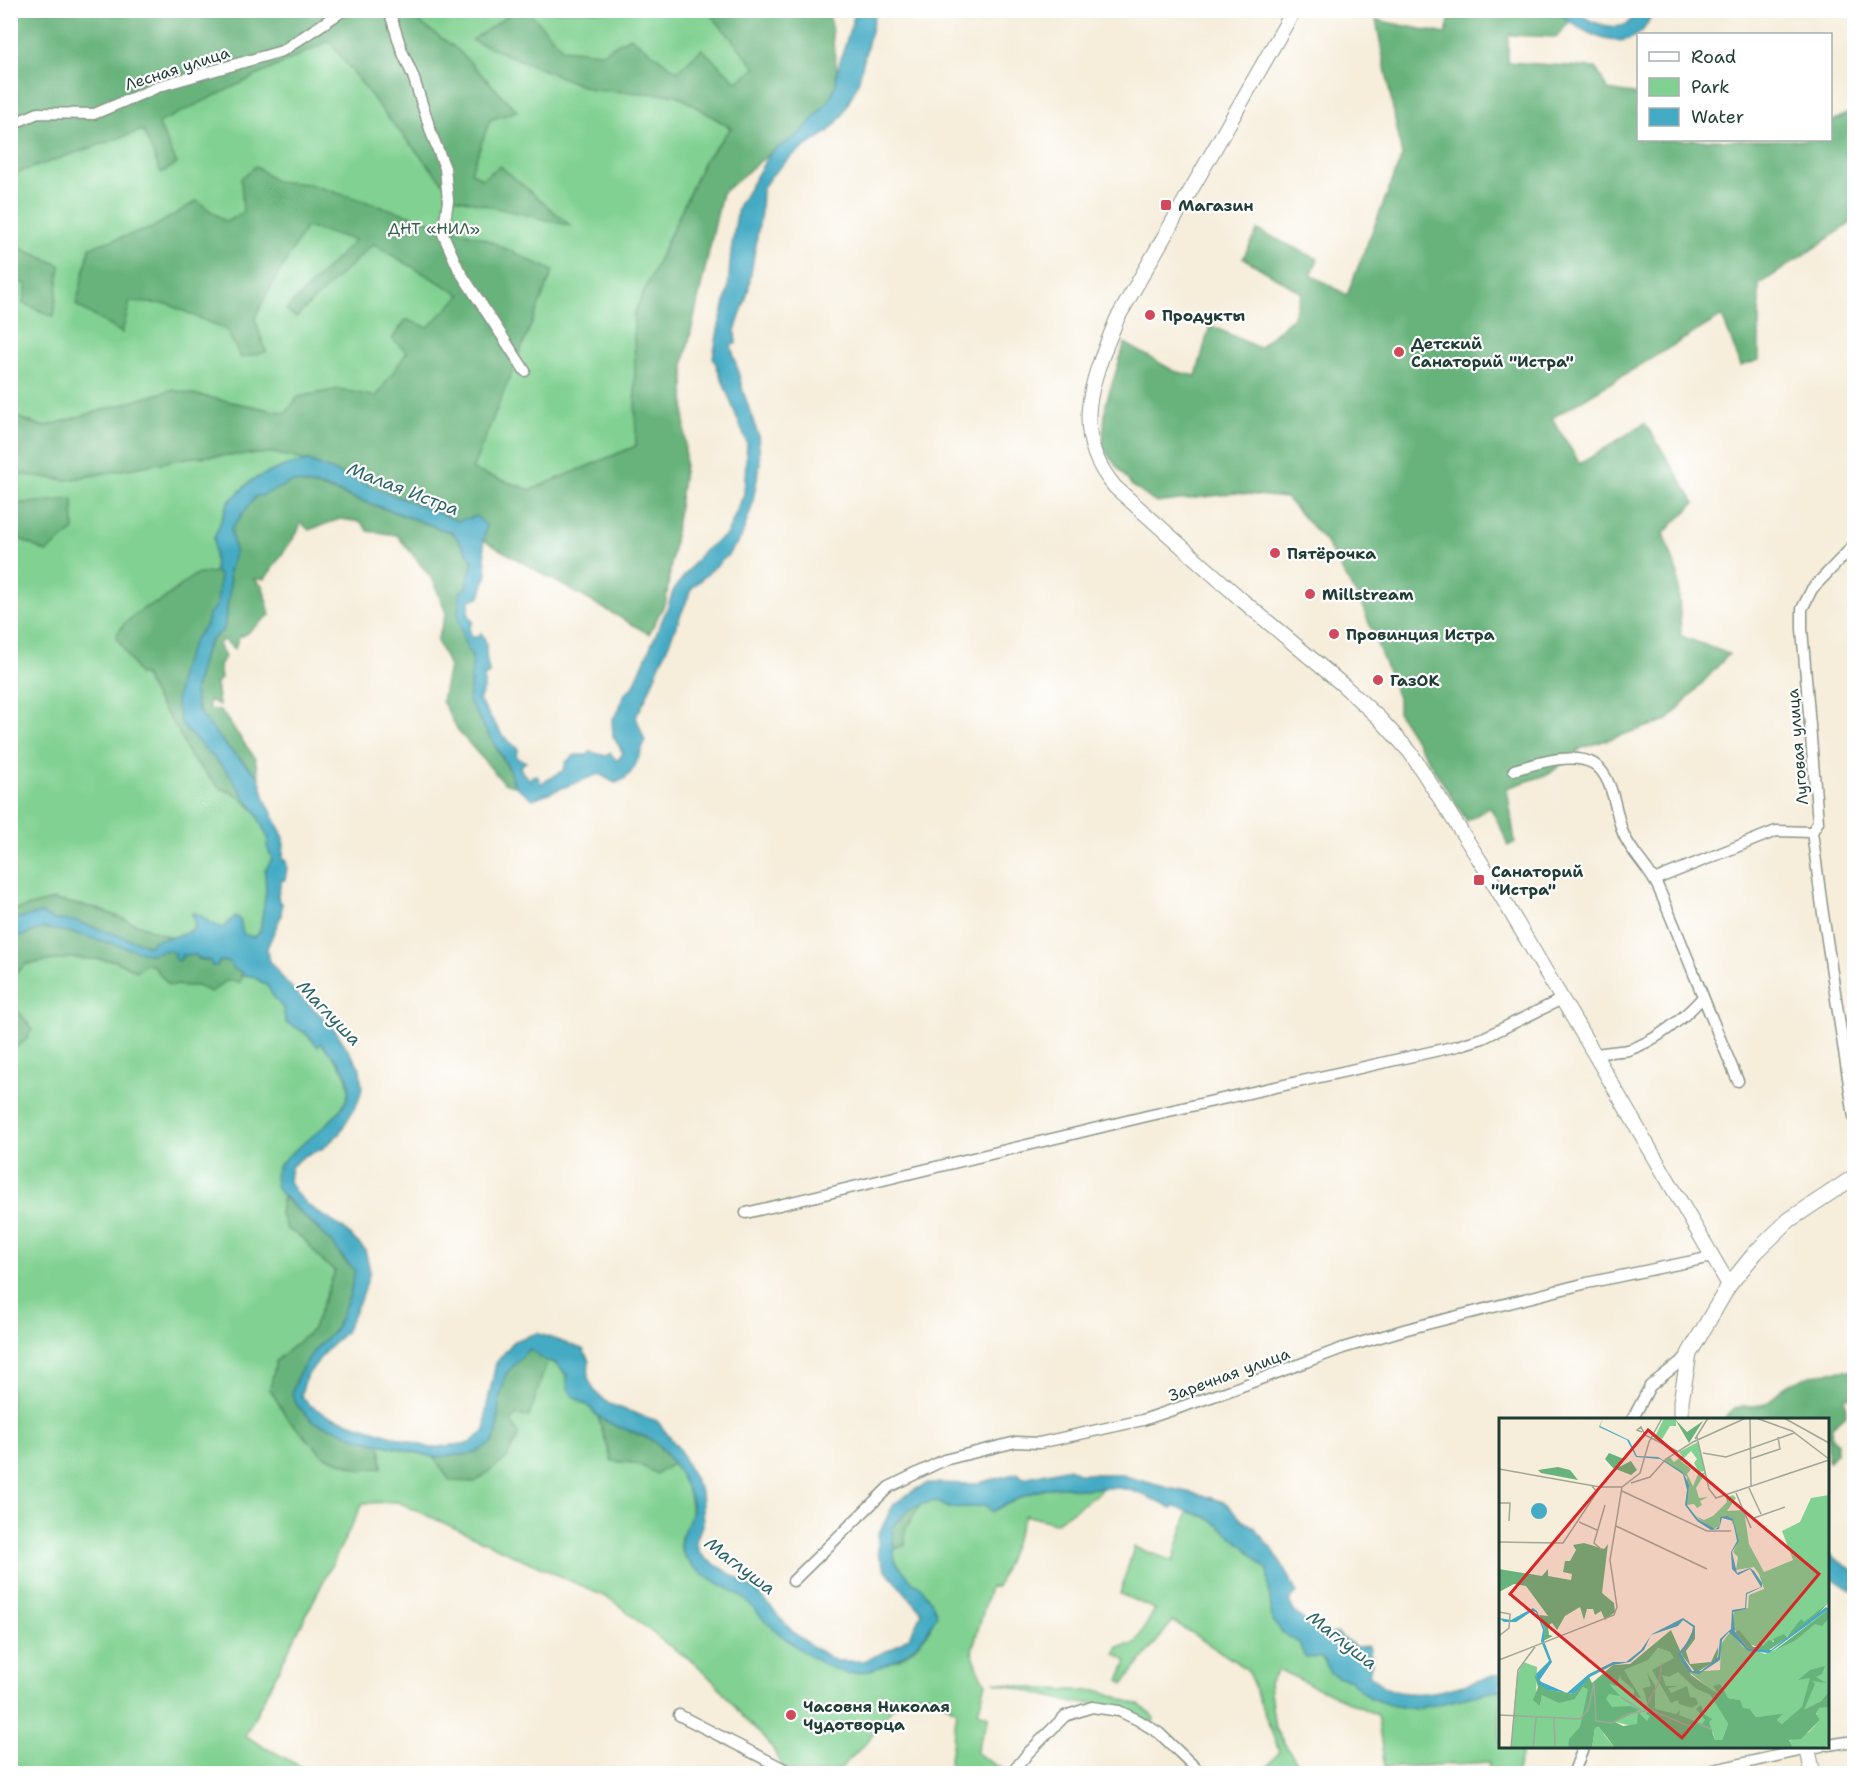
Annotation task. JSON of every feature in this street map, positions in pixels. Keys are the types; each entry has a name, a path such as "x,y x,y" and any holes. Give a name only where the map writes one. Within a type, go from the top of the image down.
{"main road":[{"path":"1294,10 1117,319 1090,396 1088,420 1090,443 1096,460 1115,487 1243,601 1343,685 1398,738 1439,795 1484,867 1729,1285"},
{"path":"1681,1418 1681,1401 1689,1354 1729,1285 1756,1251 1790,1220 1854,1177"},
{"path":"1812,1748 1813,1773"}],"street":[{"name":"Лесная улица","path":"10,125 38,113 94,114 163,85 282,51 344,10"},
{"path":"389,10 445,168 448,201 444,234 459,270 525,371"},
{"name":"Луговая улица","path":"1854,545 1812,589 1802,609 1818,822 1812,832 1854,1117"},
{"path":"1514,770 1540,762 1574,758 1592,763 1604,772 1624,835 1654,880 1738,1081"},
{"path":"1654,880 1776,831 1812,832"},
{"path":"1595,1055 1629,1050 1657,1036 1683,1018 1702,998"},
{"path":"746,1213 1159,1114 1457,1046 1483,1038 1562,999"},
{"name":"Заречная улица","path":"793,1581 889,1487 944,1460 1016,1442 1039,1443 1143,1420 1343,1348 1407,1329 1587,1283 1712,1257"},
{"path":"1633,1418 1650,1386 1689,1354"},
{"path":"1011,1773 1065,1716 1092,1707 1119,1711 1138,1720 1159,1733 1202,1773"},
{"path":"679,1715 794,1773"},
{"path":"1829,1745 1854,1741"},
{"path":"1573,1773 1583,1748"},
{"path":"1696,1773 1808,1748"}],"green space":[{"path":"181,10 198,17 205,10 403,11 457,49 517,111 490,120 471,172 482,179 500,166 571,226 456,198 389,119 329,41 158,123 177,164 161,173 143,130 11,175 10,11"},
{"name":"ДНТ «НИЛ»","path":"149,11 788,11 794,50 704,161 634,314 636,446 531,490 332,423 172,390 44,427 11,415 11,136"},
{"path":"515,11 528,11 563,49 602,53 630,37 677,71 702,49 737,82 756,68 708,11 829,11 837,71 836,84 829,101 800,134 770,153 722,193 684,363 685,464 666,601 649,634 483,540 487,526 458,521 308,461 273,453 192,457 67,480 11,473 11,415 44,427 172,390 286,413 298,397 339,389 376,397 407,352 392,339 406,320 428,327 461,295 373,244 296,317 286,310 355,240 306,227 265,297 255,319 266,352 241,358 226,330 168,304 130,302 122,333 76,305 90,247 152,228 197,201 226,222 243,213 241,178 256,166 275,181 309,184 483,238 553,271 472,470 531,490 636,446 634,314 704,161 731,128 677,95 592,90 472,40"},
{"path":"1451,11 1558,11 1569,22 1557,37 1508,35 1508,62 1596,68 1608,90 1637,95 1637,141 1832,141 1832,121 1854,110 1854,221 1759,285 1759,360 1741,366 1722,316 1552,418 1580,464 1645,423 1695,503 1664,533 1678,575 1681,636 1729,654 1668,720 1582,748 1549,774 1507,788 1515,842 1508,846 1490,807 1467,821 1398,713 1398,698 1362,605 1325,541 1286,498 1236,493 1156,503 1131,485 1102,447 1106,403 1125,343 1174,371 1196,376 1210,325 1259,348 1292,318 1302,293 1243,258 1258,230 1318,259 1311,275 1347,295 1402,156 1376,20 1446,34"},
{"path":"10,244 60,265 54,317 23,303 27,284 11,280"},
{"path":"273,453 308,461 284,466 252,480 228,503 214,539 215,572 195,575 161,601 142,609 143,675 158,702 178,730 189,755 220,788 236,794 255,811 269,840 267,846 272,859 265,872 266,892 260,931 255,938 243,934 240,920 230,920 223,928 210,923 199,914 192,914 193,928 172,938 95,908 54,900 11,912 10,523 16,537 11,499 11,473 67,480 192,457"},
{"path":"292,482 321,487 453,533 473,560 466,588 464,641 473,659 469,701 508,768 515,786 504,783 459,732 442,701 449,666 437,641 446,613 433,580 397,535 368,531 361,522 340,519 309,530 301,523 297,533 265,579 254,579 263,587 270,615 238,638 235,649 223,640 218,644 225,657 219,665 221,679 216,683 219,705 209,700 209,709 221,711 255,758 259,777 211,729 197,707 195,689 207,648 224,629 230,586 229,572 235,552 231,529 256,496"},
{"path":"11,499 13,504 73,499 74,530 46,552 16,537 11,523"},
{"path":"215,572 220,574 218,605 208,615 206,625 194,640 182,726 226,770 255,811 236,794 220,788 189,755 178,730 158,702 144,675 139,675 116,636 124,624 142,609 161,601 195,575"},
{"path":"54,900 95,908 172,938 160,939 150,946 75,921 54,920 40,913 11,920 11,912 14,910"},
{"path":"43,928 74,933 149,954 167,950 180,955 196,955 198,959 230,962 242,972 240,982 226,981 211,992 197,986 169,985 152,965 145,964 137,971 114,960 70,958 26,964 11,977 11,940"},
{"path":"70,958 114,960 137,971 145,964 152,965 169,985 197,986 211,992 226,981 240,982 242,975 252,976 267,985 283,1008 286,1023 304,1032 318,1046 320,1042 343,1070 348,1092 345,1102 326,1125 294,1154 276,1186 283,1197 280,1213 287,1229 304,1239 323,1262 335,1271 313,1330 276,1361 324,1456 362,1470 382,1467 380,1444 434,1457 451,1481 516,1415 529,1416 547,1361 553,1363 565,1374 574,1397 589,1407 598,1417 612,1461 636,1463 657,1474 673,1463 684,1482 691,1504 690,1519 680,1544 690,1564 741,1596 788,1640 810,1654 849,1673 900,1659 915,1648 930,1629 919,1586 913,1583 895,1561 893,1550 905,1545 905,1529 921,1504 935,1501 949,1508 986,1506 991,1512 1026,1495 1055,1487 1102,1488 1096,1495 1055,1523 1025,1515 997,1587 990,1587 972,1651 986,1683 978,1712 989,1716 976,1753 1005,1771 1003,1773 948,1773 957,1711 930,1694 902,1696 867,1742 836,1773 794,1773 785,1769 768,1742 694,1662 665,1643 612,1600 398,1502 363,1503 245,1736 312,1773 11,1773 10,1047 13,1049 32,1029 11,1002 11,977 26,964"},
{"path":"11,1002 32,1029 26,1040 13,1049 10,1047"},
{"path":"283,1197 334,1245 345,1262 355,1270 350,1295 336,1328 313,1352 298,1375 292,1393 297,1405 314,1422 356,1438 380,1444 382,1467 363,1470 324,1456 287,1418 270,1389 276,1361 313,1329 335,1271 323,1262 304,1239 287,1229 280,1213"},
{"path":"529,1348 547,1361 529,1417 516,1415 511,1421 519,1435 506,1459 475,1482 450,1481 434,1457 472,1454 497,1433 499,1400 506,1374"},
{"path":"1854,1369 1854,1398 1845,1396 1846,1415 1832,1426 1831,1436 1837,1443 1836,1453 1829,1461 1829,1418 1725,1418 1736,1408 1767,1403 1782,1388 1803,1378 1822,1373"},
{"path":"598,1417 655,1442 673,1463 657,1474 636,1463 612,1461"},
{"path":"921,1504 905,1529 905,1545 893,1550 892,1527 906,1510"},
{"path":"1188,1511 1209,1518 1245,1547 1267,1570 1269,1587 1282,1632 1300,1644 1302,1651 1312,1658 1320,1656 1339,1678 1349,1679 1369,1697 1390,1705 1416,1709 1499,1690 1499,1748 1524,1748 1516,1773 1488,1773 1489,1762 1385,1768 1377,1715 1279,1670 1269,1683 1275,1729 1299,1766 1311,1773 1263,1773 1279,1751 1247,1669 1173,1621 1123,1684 1119,1680 1127,1661 1115,1654 1118,1647 1135,1644 1155,1609 1120,1594 1134,1547 1173,1561"},
{"path":"994,1682 1042,1689 1101,1691 1141,1706 1155,1720 1151,1725 1092,1703 1074,1703"}],"water":[{"name":"Маглуша","path":"856,10 876,11 858,83 842,116 828,132 793,155 771,176 762,189 761,212 748,292 735,331 736,344 731,345 758,435 760,463 752,506 741,538 727,556 692,588 636,717 645,741 627,777 615,783 599,774 533,799 515,786 510,770 469,701 473,659 464,641 458,615 460,592 466,588 473,560 453,533 324,487 292,482 261,496 256,496 231,529 235,552 229,571 230,586 224,629 210,641 204,653 194,693 198,711 225,745 259,777 265,799 284,838 283,860 286,860 287,868 285,880 282,880 278,895 279,902 282,903 281,916 267,948 269,960 299,996 331,1024 360,1068 362,1089 358,1102 339,1134 322,1149 304,1156 291,1167 289,1181 295,1192 310,1207 344,1229 365,1250 370,1271 364,1292 345,1332 323,1354 306,1377 301,1395 308,1404 326,1415 431,1448 470,1443 485,1431 486,1410 496,1363 514,1341 537,1333 583,1349 589,1361 588,1378 594,1390 609,1404 657,1421 679,1449 701,1492 703,1523 696,1541 699,1552 706,1559 755,1589 791,1630 836,1661 864,1661 891,1649 910,1636 922,1612 885,1569 878,1553 878,1535 894,1504 928,1483 974,1484 1018,1473 1023,1478 1069,1468 1080,1474 1118,1474 1226,1503 1243,1521 1253,1526 1275,1553 1297,1593 1289,1601 1295,1613 1324,1636 1336,1633 1356,1647 1369,1646 1372,1661 1369,1675 1386,1688 1402,1692 1430,1692 1499,1674 1499,1690 1416,1709 1390,1705 1369,1697 1349,1679 1339,1678 1329,1672 1325,1660 1320,1656 1306,1657 1300,1644 1282,1632 1272,1619 1267,1570 1245,1547 1209,1518 1175,1507 1172,1509 1125,1489 1113,1488 1056,1487 1027,1495 991,1512 986,1506 949,1508 935,1501 911,1509 892,1527 895,1561 913,1582 919,1585 933,1604 937,1614 923,1638 903,1655 873,1669 848,1673 827,1666 803,1652 764,1620 742,1597 691,1565 682,1550 681,1543 692,1511 692,1503 683,1480 667,1454 650,1439 602,1420 572,1394 568,1387 567,1375 554,1362 547,1361 529,1349 506,1374 499,1400 497,1433 492,1443 472,1454 434,1457 356,1438 314,1422 297,1405 292,1393 298,1375 313,1352 336,1328 350,1295 355,1270 326,1237 279,1192 275,1176 277,1169 285,1159 322,1128 344,1105 349,1092 348,1079 343,1069 320,1043 318,1047 304,1032 286,1023 283,1008 267,985 252,976 242,975 242,972 232,968 230,962 220,961 217,966 212,966 210,961 198,958 196,955 181,955 182,959 177,961 174,958 176,954 167,950 149,954 74,933 43,928 11,940 11,920 40,913 54,920 75,921 150,946 154,940 188,933 192,930 196,923 192,913 199,914 210,923 223,928 236,916 240,920 243,934 255,937 260,931 266,892 265,871 272,859 267,846 269,840 255,811 226,770 182,726 176,703 181,670 194,640 206,625 208,615 217,605 220,575 215,572 214,539 228,503 252,480 284,466 308,461 458,521 476,516 487,526 483,540 487,574 480,597 470,600 468,613 473,622 469,628 472,637 478,637 481,633 486,643 489,674 484,677 484,689 479,700 503,736 518,749 516,755 526,762 520,766 522,772 530,780 532,776 537,775 541,784 564,770 566,762 575,755 589,755 590,752 607,756 610,753 616,760 619,759 623,753 613,736 612,720 619,710 623,696 634,685 673,591 702,552 727,534 744,494 747,443 713,357 728,290 738,207 770,153 800,134 829,100 836,84 837,71"},
{"path":"1558,11 1578,11 1587,19 1601,25 1622,26 1632,19 1637,11 1653,11 1642,31 1632,38 1621,41 1598,37 1586,32"},
{"path":"1829,1555 1854,1571 1854,1592 1829,1576"}],"place":[{"name":"Магазин","path":"1166,205"},
{"name":"Продукты","path":"1150,315"},
{"name":"Детский Санаторий \"Истра\"","path":"1399,352"},
{"name":"Пятёрочка","path":"1275,553"},
{"name":"Millstream","path":"1310,594"},
{"name":"Провинция Истра","path":"1334,634"},
{"name":"ГазОК","path":"1378,680"},
{"name":"Санаторий \"Истра\"","path":"1479,880"},
{"name":"Часовня Николая Чудотворца","path":"791,1715"}],"water label":[{"name":"Малая Истра","path":"403,489"}]}
